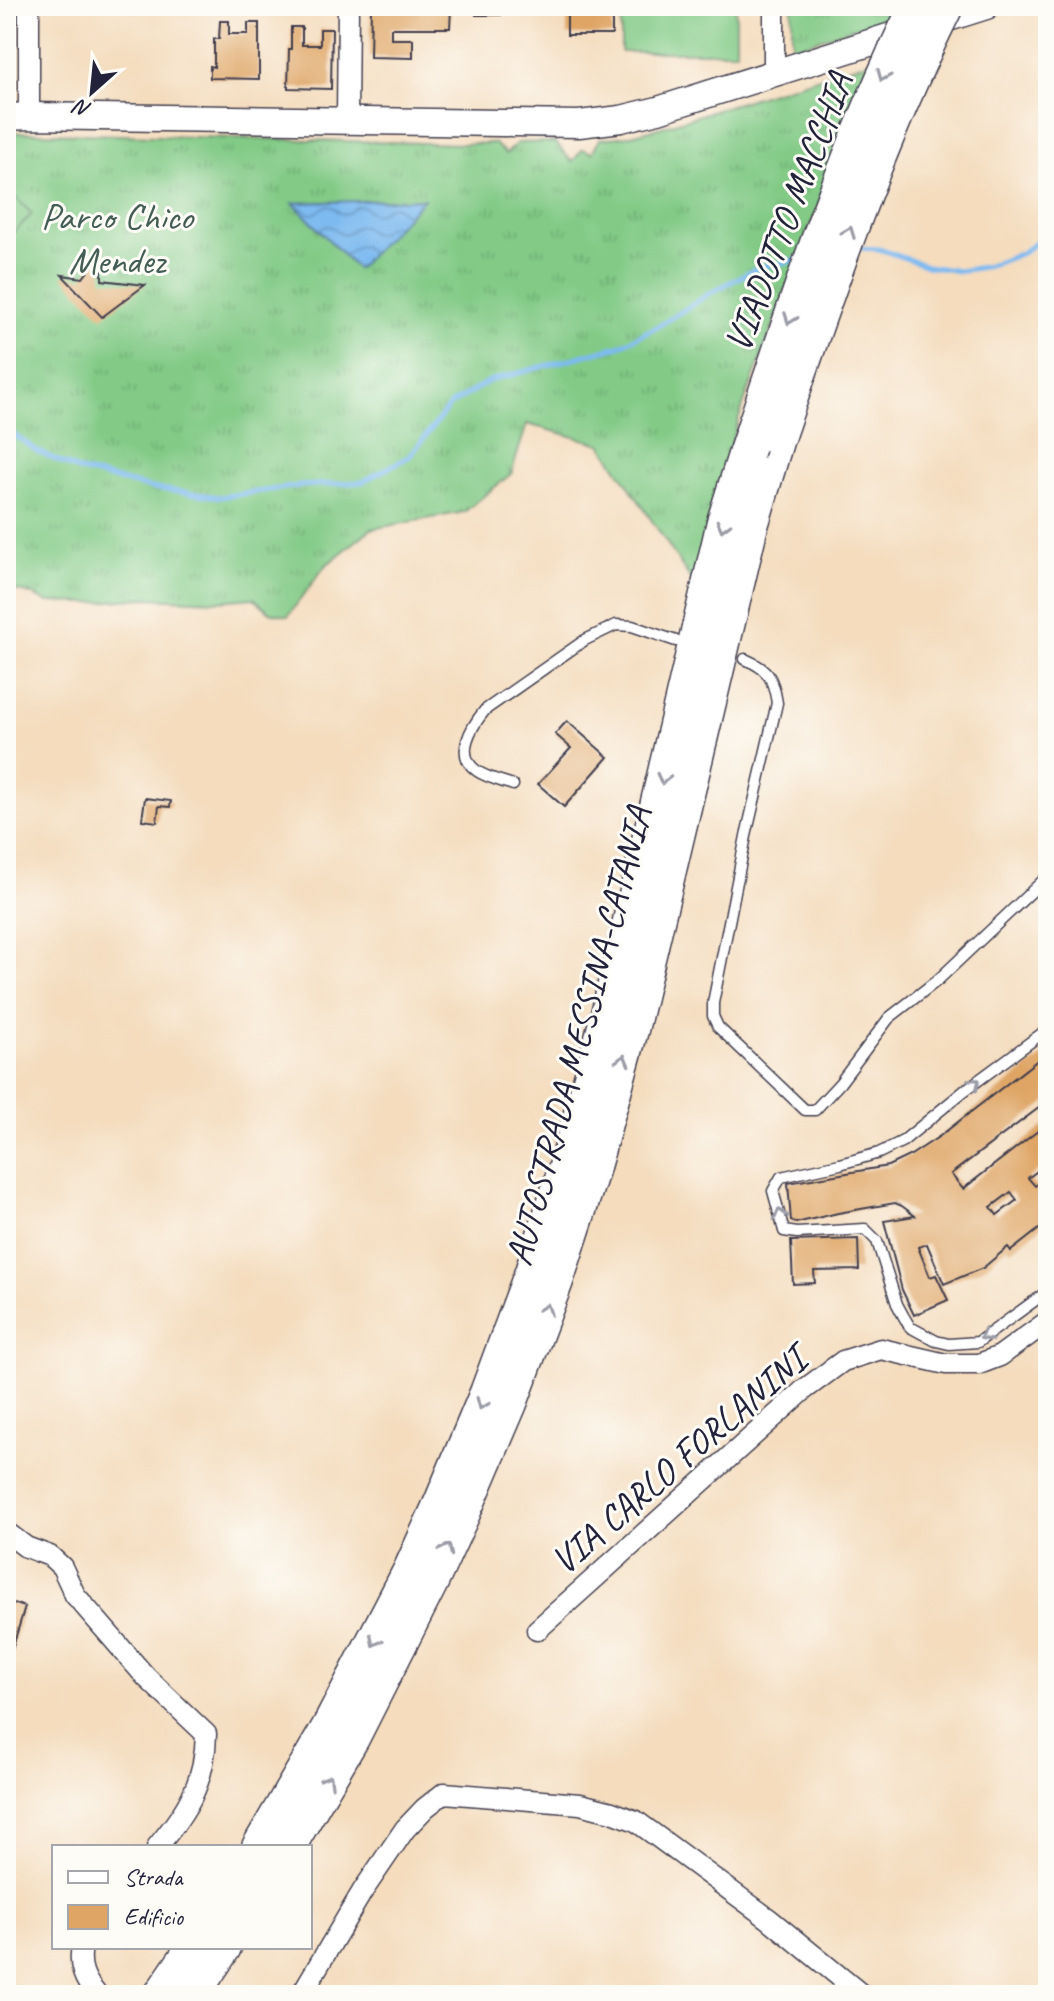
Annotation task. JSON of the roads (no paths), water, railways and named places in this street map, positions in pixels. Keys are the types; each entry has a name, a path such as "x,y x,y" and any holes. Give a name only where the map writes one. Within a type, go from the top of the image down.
{"highway":[{"name":"VIADOTTO MACCHIA","path":"746,452 823,226 891,57 917,6"},
{"name":"VIADOTTO MACCHIA","path":"777,438 842,249 890,124 946,6"},
{"name":"AUTOSTRADA MESSINA-CATANIA","path":"260,1845 329,1727 410,1571 510,1333 548,1226 586,1100 709,652 777,438"},
{"name":"AUTOSTRADA MESSINA-CATANIA","path":"709,652 724,522 746,452"},
{"name":"AUTOSTRADA MESSINA-CATANIA","path":"289,1845 352,1738 431,1582 481,1472 538,1330 572,1234 631,1030 688,730"},
{"path":"161,1995 193,1949"},
{"path":"192,1995 223,1949"}],"street":[{"path":"29,6 14,116 579,124 621,119 658,110 986,6"},
{"path":"347,121 348,6"},
{"path":"774,6 774,74"},
{"name":"VIA CARLO FORLANINI","path":"537,1630 805,1389 843,1361 881,1349 946,1364 979,1364 1000,1356 1048,1321"},
{"path":"6,1532 26,1547 50,1556 62,1567 75,1595 146,1677 206,1734 202,1776 179,1819 159,1845"},
{"path":"301,1995 362,1892 405,1829 444,1793 580,1804 636,1821 769,1919 862,1995"},
{"path":"82,1949 82,1970 87,1984 97,1995"}],"lane":[{"path":"513,785 479,773 469,764 465,752 474,724 485,710 585,640 616,625 632,626 759,665 770,676 777,703 746,836 713,1016 718,1027 805,1110 815,1110 840,1083 889,1018 939,979 1048,876"},
{"path":"688,730 709,652"},
{"path":"688,730 698,687"},
{"path":"1048,1029 903,1141 879,1153 781,1177 773,1191 784,1231 865,1229 877,1241 897,1304 910,1327 936,1341 949,1344 978,1342 1048,1291"}],"water":[{"path":"424,199 357,269 293,203"}],"waterway":[{"path":"858,248 879,249 927,266 959,271 989,266 1022,253 1048,233"},
{"path":"6,429 37,451 80,471 152,488 219,497 299,486 362,482 410,456 450,405 489,381 619,346 759,267 797,260"}],"park label":[{"name":"Parco Chico Mendez","path":"117,238"}]}
